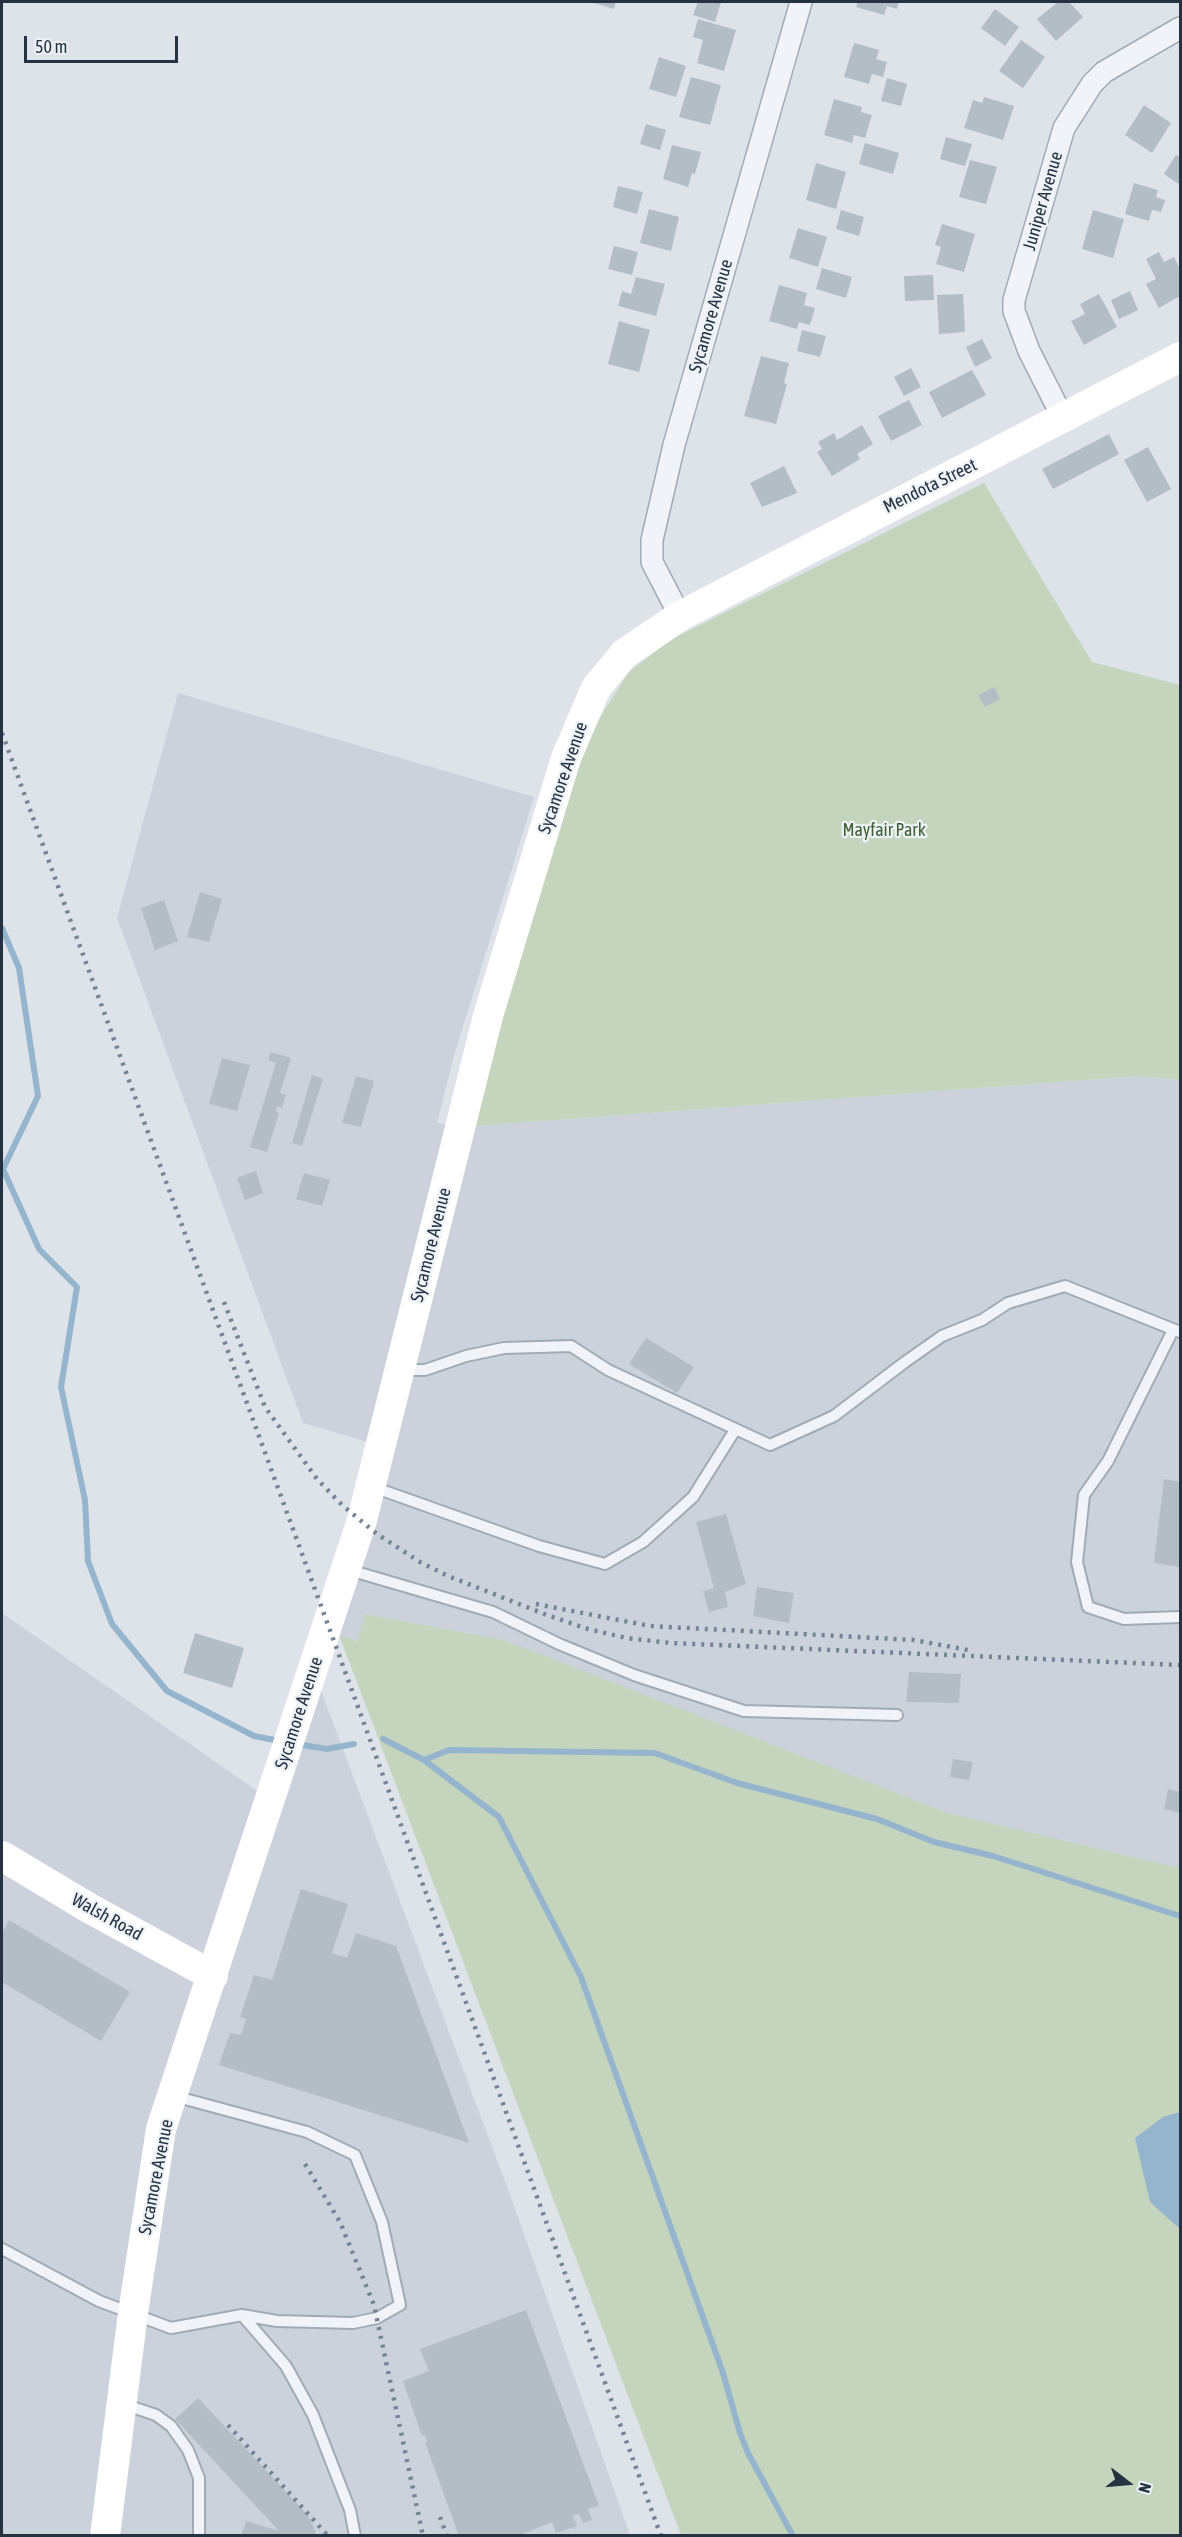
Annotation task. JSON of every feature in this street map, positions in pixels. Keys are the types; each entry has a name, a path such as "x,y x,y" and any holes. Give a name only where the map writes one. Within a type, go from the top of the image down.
{"street":[{"name":"Sycamore Avenue","path":"105,2535 133,2313 161,2129 174,2096 362,1520 488,1016 566,758 596,688 624,654 680,616 652,562 652,540 674,445 801,2"},
{"name":"Juniper Avenue","path":"1063,418 1029,351 1014,311 1014,300 1064,128 1092,84 1104,72 1180,28"},
{"name":"Mendota Street","path":"680,616 1180,357"},
{"name":"Walsh Road","path":"2,1856 89,1908 213,1976"}],"lane":[{"path":"400,1370 425,1370 466,1356 504,1348 572,1346 608,1370 770,1445 834,1416 942,1336 982,1320 1008,1303 1065,1286 1177,1331 1108,1461 1084,1495 1077,1562 1088,1607 1124,1619 1180,1617"},
{"path":"370,1486 539,1546 605,1564 643,1542 693,1497 735,1430"},
{"path":"346,1569 493,1612 559,1644 634,1675 744,1711 897,1715"},
{"path":"2,2249 99,2301 171,2328 242,2315 277,2321 353,2323 377,2318 400,2305 382,2222 355,2155 307,2132 174,2096"},
{"path":"242,2315 286,2366 313,2415 350,2510 355,2535"},
{"path":"121,2404 156,2415 171,2426 188,2450 199,2478 199,2535"}],"shaded area":[{"path":"178,693 534,797 454,1056 437,1123 463,1127 1138,1076 1180,1080 1180,1895 339,1635 392,1449 303,1423 117,918"},
{"path":"2,1613 270,1800 313,1669 512,2200 630,2535 2,2535"}],"green space":[{"name":"Mayfair Park","path":"984,483 1092,662 1180,685 1180,1080 1138,1076 463,1127 590,733 629,672 672,639"},
{"path":"365,1614 504,1640 948,1813 1180,1868 1180,2535 681,2535 339,1635 358,1641"}],"water":[{"path":"1180,2112 1180,2229 1150,2202 1135,2138 1163,2117"}],"building":[{"path":"591,2 616,2 614,9"},
{"path":"698,2 721,2 715,22 693,15"},
{"path":"858,2 899,2 897,9 887,6 884,15 856,7"},
{"path":"1058,2 1069,2 1083,17 1056,41 1037,19"},
{"path":"995,9 1019,27 1005,46 981,28"},
{"path":"698,19 736,30 724,71 697,63 703,40 693,37"},
{"path":"1021,40 1045,57 1023,88 999,71"},
{"path":"854,43 879,50 876,59 887,62 883,77 872,74 869,84 844,77"},
{"path":"659,57 686,66 676,97 649,89"},
{"path":"691,77 721,85 710,125 679,117"},
{"path":"887,78 907,84 901,106 881,101"},
{"path":"984,97 1014,106 1003,140 964,128 973,100 982,103"},
{"path":"834,99 862,107 861,112 872,115 865,138 854,135 852,143 824,135"},
{"path":"1144,105 1171,123 1152,153 1125,135"},
{"path":"646,124 666,130 660,150 640,144"},
{"path":"946,137 972,144 965,166 940,159"},
{"path":"865,143 899,153 893,174 859,164"},
{"path":"672,145 701,152 695,174 692,173 688,187 663,179"},
{"path":"1176,155 1180,157 1180,185 1164,174"},
{"path":"970,160 997,167 986,204 959,197"},
{"path":"816,163 846,172 836,209 806,200"},
{"path":"1134,183 1158,190 1156,197 1165,200 1161,212 1152,210 1149,221 1125,214"},
{"path":"618,186 643,192 637,214 613,207"},
{"path":"649,209 679,217 671,251 640,243"},
{"path":"841,210 864,217 859,236 836,229"},
{"path":"1093,210 1124,219 1113,258 1082,249"},
{"path":"942,224 975,234 964,272 936,264 941,247 935,245"},
{"path":"798,228 827,237 818,267 789,258"},
{"path":"614,246 638,252 632,275 608,269"},
{"path":"1159,252 1164,262 1174,257 1180,269 1180,296 1159,308 1146,284 1156,279 1146,259"},
{"path":"822,268 852,277 846,298 816,289"},
{"path":"933,275 934,300 905,301 904,276"},
{"path":"636,277 665,284 656,316 618,306 622,291 631,294"},
{"path":"779,285 807,293 804,305 815,308 810,325 799,322 797,329 769,321"},
{"path":"1130,291 1138,310 1119,319 1111,300"},
{"path":"963,294 965,332 939,334 937,295"},
{"path":"1099,294 1117,327 1084,345 1071,321 1085,314 1080,304"},
{"path":"619,321 650,330 639,372 608,364"},
{"path":"802,330 826,336 820,357 797,351"},
{"path":"982,339 992,358 975,367 966,347"},
{"path":"761,356 789,363 784,383 787,384 776,424 744,416"},
{"path":"911,368 921,387 904,396 894,377"},
{"path":"972,370 986,395 942,418 929,392"},
{"path":"909,400 922,425 891,441 878,416"},
{"path":"862,425 873,444 857,454 860,459 832,476 817,452 822,449 818,442 834,433 837,440"},
{"path":"1109,434 1119,454 1053,489 1042,469"},
{"path":"1148,447 1171,489 1147,502 1124,460"},
{"path":"784,466 797,493 762,507 750,483"},
{"path":"994,687 1000,699 985,707 978,695"},
{"path":"200,892 222,899 209,942 187,937"},
{"path":"164,900 178,941 155,950 141,908"},
{"path":"271,1052 291,1058 280,1093 286,1095 282,1108 277,1106 276,1112 279,1113 267,1152 250,1147 276,1063 268,1060"},
{"path":"222,1058 250,1065 237,1111 209,1104"},
{"path":"312,1075 323,1079 302,1146 292,1143"},
{"path":"356,1076 374,1081 361,1127 342,1123"},
{"path":"256,1171 263,1193 245,1200 237,1178"},
{"path":"304,1173 330,1180 322,1206 296,1199"},
{"path":"646,1338 694,1367 677,1393 629,1364"},
{"path":"1164,1479 1180,1482 1180,1567 1154,1563"},
{"path":"726,1514 746,1584 725,1592 728,1607 709,1612 703,1591 714,1588 696,1522"},
{"path":"757,1587 794,1593 789,1623 753,1616"},
{"path":"195,1633 244,1648 232,1688 183,1673"},
{"path":"909,1672 961,1674 959,1703 906,1702"},
{"path":"953,1759 973,1762 969,1780 950,1777"},
{"path":"1168,1789 1180,1792 1180,1813 1164,1809"},
{"path":"301,1889 348,1904 332,1953 347,1958 356,1933 396,1946 469,2143 219,2065 230,2033 241,2035 246,2019 240,2017 254,1975 272,1980"},
{"path":"9,1920 130,1992 101,2041 2,1982 2,1933"},
{"path":"526,2310 599,2506 588,2509 592,2520 583,2523 579,2514 573,2516 577,2526 556,2533 552,2522 518,2536 459,2536 425,2442 427,2441 425,2435 422,2436 403,2381 429,2371 420,2349"},
{"path":"198,2398 306,2513 315,2529 316,2536 241,2536 246,2521 279,2531 175,2419"}],"waterway":[{"path":"2,928 19,968 38,1096 3,1169 39,1249 77,1287 61,1387 85,1500 88,1561 112,1624 167,1691 254,1736 280,1741"},
{"path":"383,1739 424,1760 499,1817 581,1977 723,2373 740,2433 748,2453 793,2536"},
{"path":"296,1744 327,1749 354,1744"},
{"path":"424,1760 449,1750 655,1753 737,1783 877,1819 934,1842 993,1856 1180,1916"}],"railway":[{"path":"2,733 661,2536"},
{"path":"224,1302 265,1407 317,1479 342,1505 377,1534 420,1562 448,1576 547,1615 588,1629 626,1638 671,1643 1180,1665"},
{"path":"536,1604 650,1626 914,1640 968,1650"},
{"path":"305,2164 340,2222 374,2305 423,2536"},
{"path":"228,2425 328,2536"},
{"path":"440,2517 447,2536"}]}
